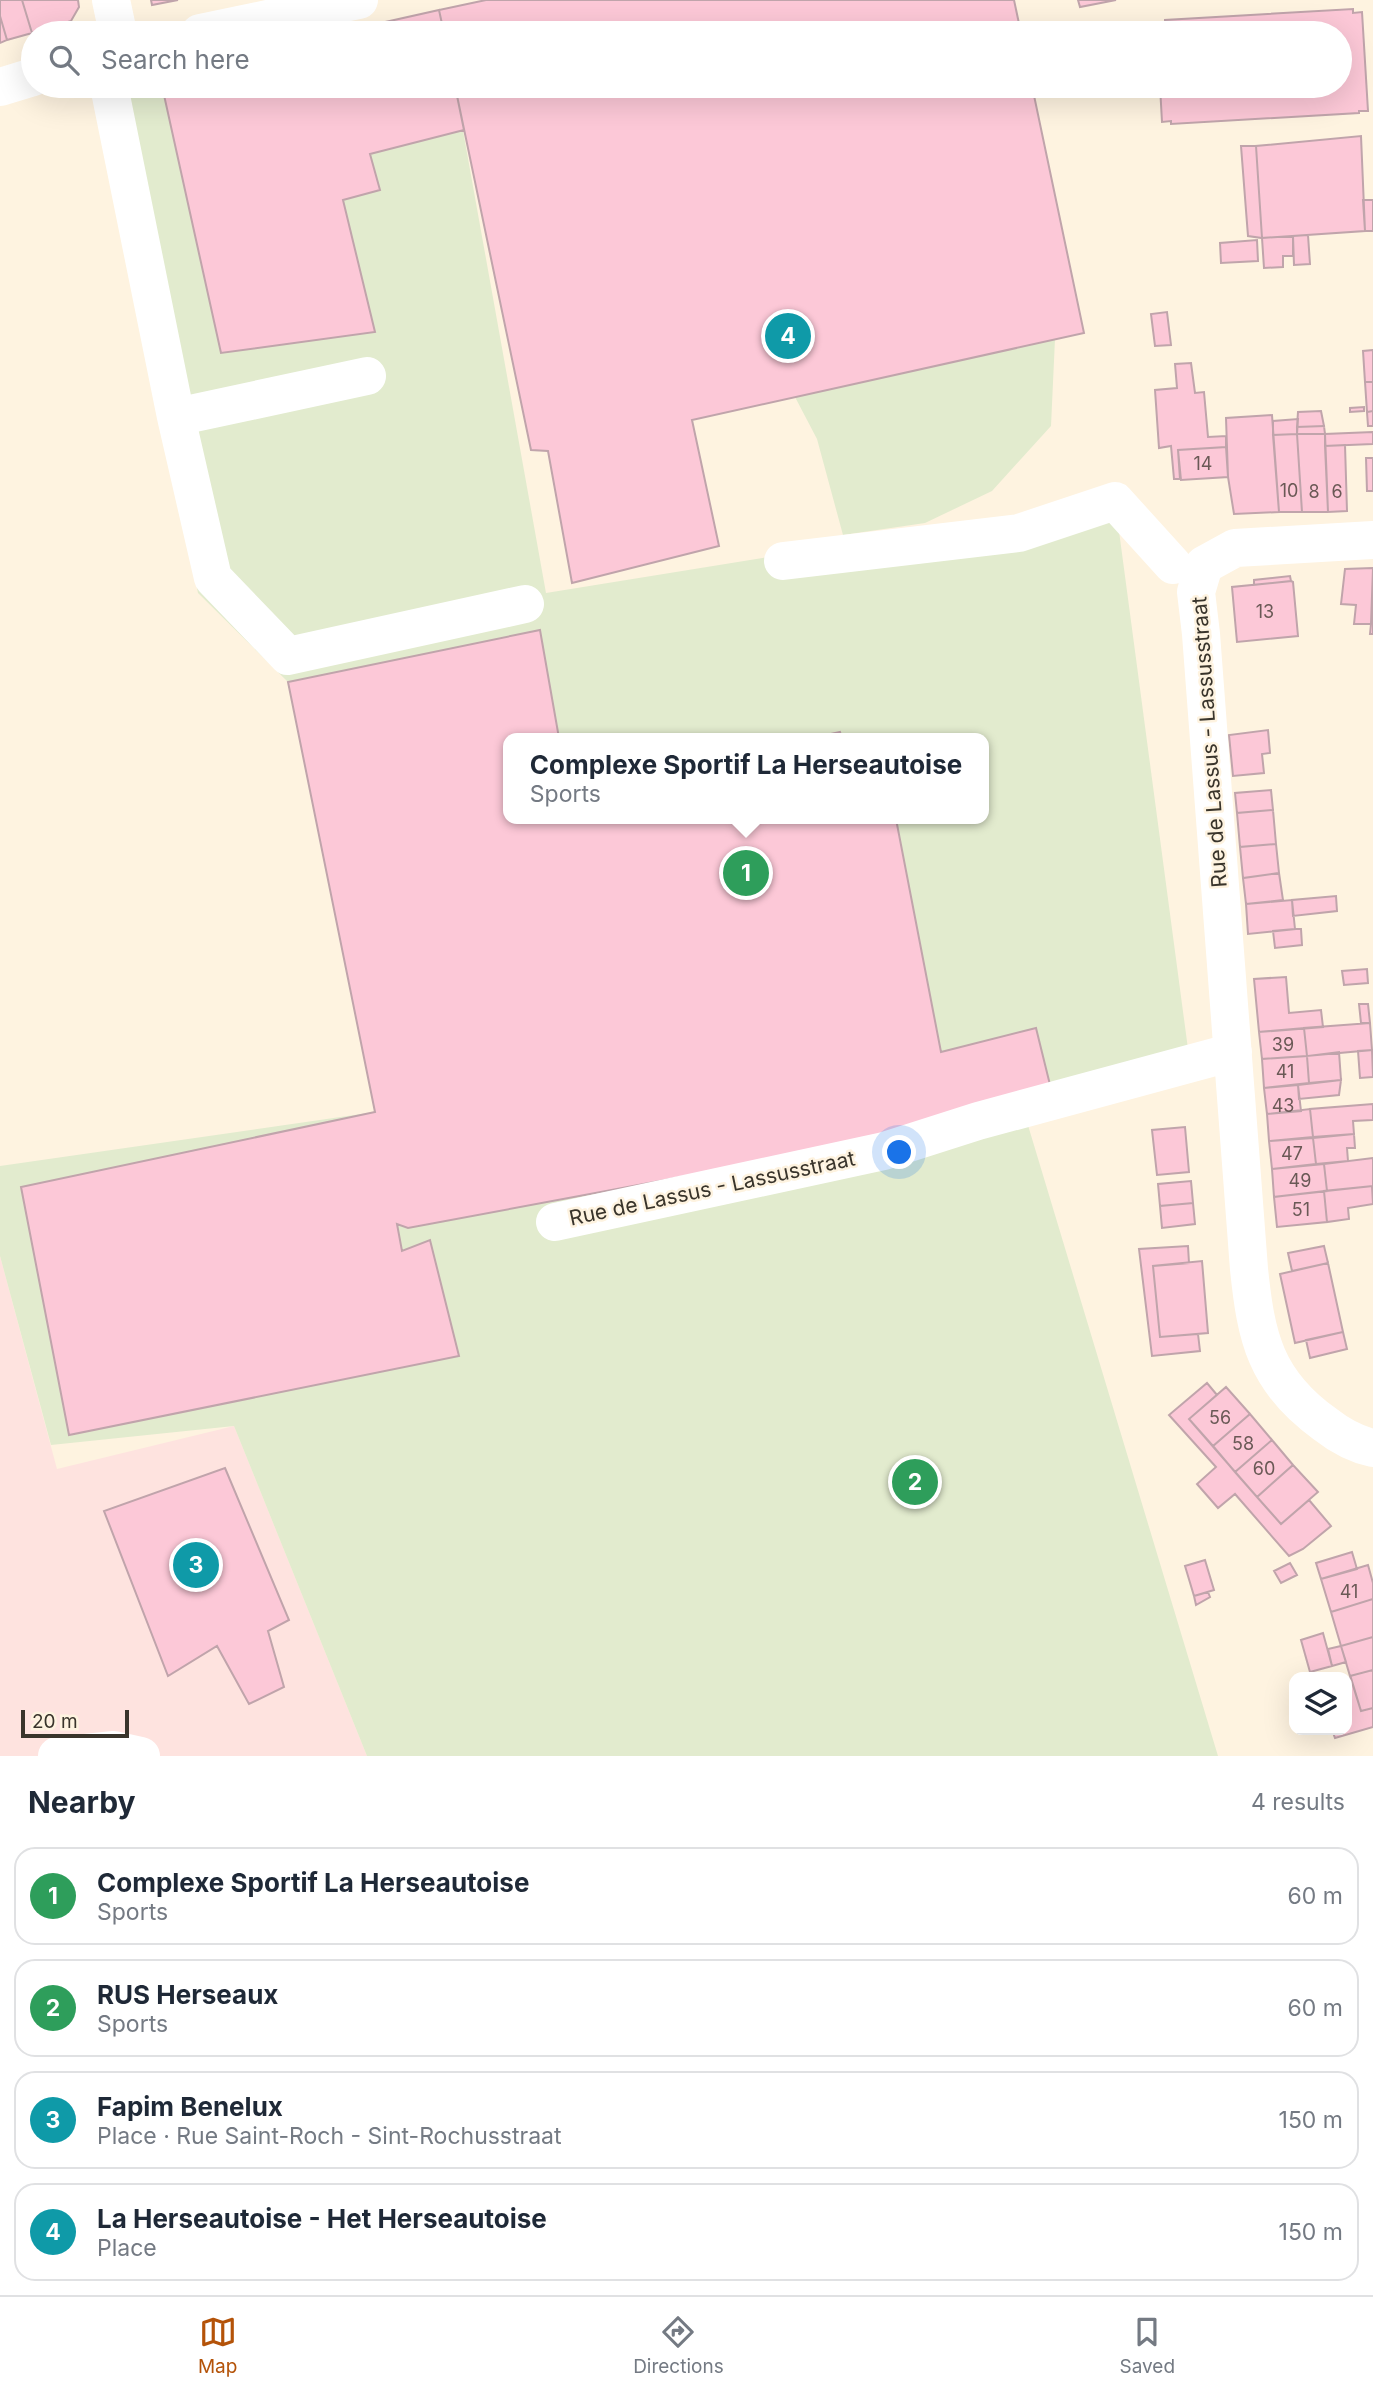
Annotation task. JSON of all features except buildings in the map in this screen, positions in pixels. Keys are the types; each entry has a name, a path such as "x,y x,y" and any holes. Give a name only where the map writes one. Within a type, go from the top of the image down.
{"street":[{"path":"111,0 115,21"},
{"path":"258,21 359,0"},
{"path":"0,87 21,81"},
{"path":"111,98 176,417 213,578 288,656 525,604"},
{"path":"176,417 367,376"},
{"path":"783,561 1019,533 1115,501 1173,565"},
{"name":"Rue de Lassus - Lassusstraat","path":"1369,1453 1336,1432 1297,1401 1282,1384 1255,1323 1196,592 1204,565 1235,548 1373,540"},
{"name":"Rue de Lassus - Lassusstraat","path":"555,1222 884,1151 978,1121 1233,1052"},
{"path":"57,1756 114,1750 141,1756"}],"shaded area":[{"path":"0,1256 57,1469 234,1426 367,1756 0,1756"}],"green space":[{"path":"97,98 457,98 546,593 1115,501 1190,1064 1027,1122 1218,1756 367,1756 234,1426 51,1445 0,1256 0,1166 375,1112 288,682 198,593"},
{"path":"1055,339 1051,426 992,491 925,523 843,535 817,439 795,397"}],"place":[{"name":"La Herseautoise - Het Herseautoise","path":"788,336"},
{"name":"Complexe Sportif La Herseautoise","path":"746,873"},
{"name":"RUS Herseaux","path":"915,1482"},
{"name":"Fapim Benelux","path":"196,1565"}]}
